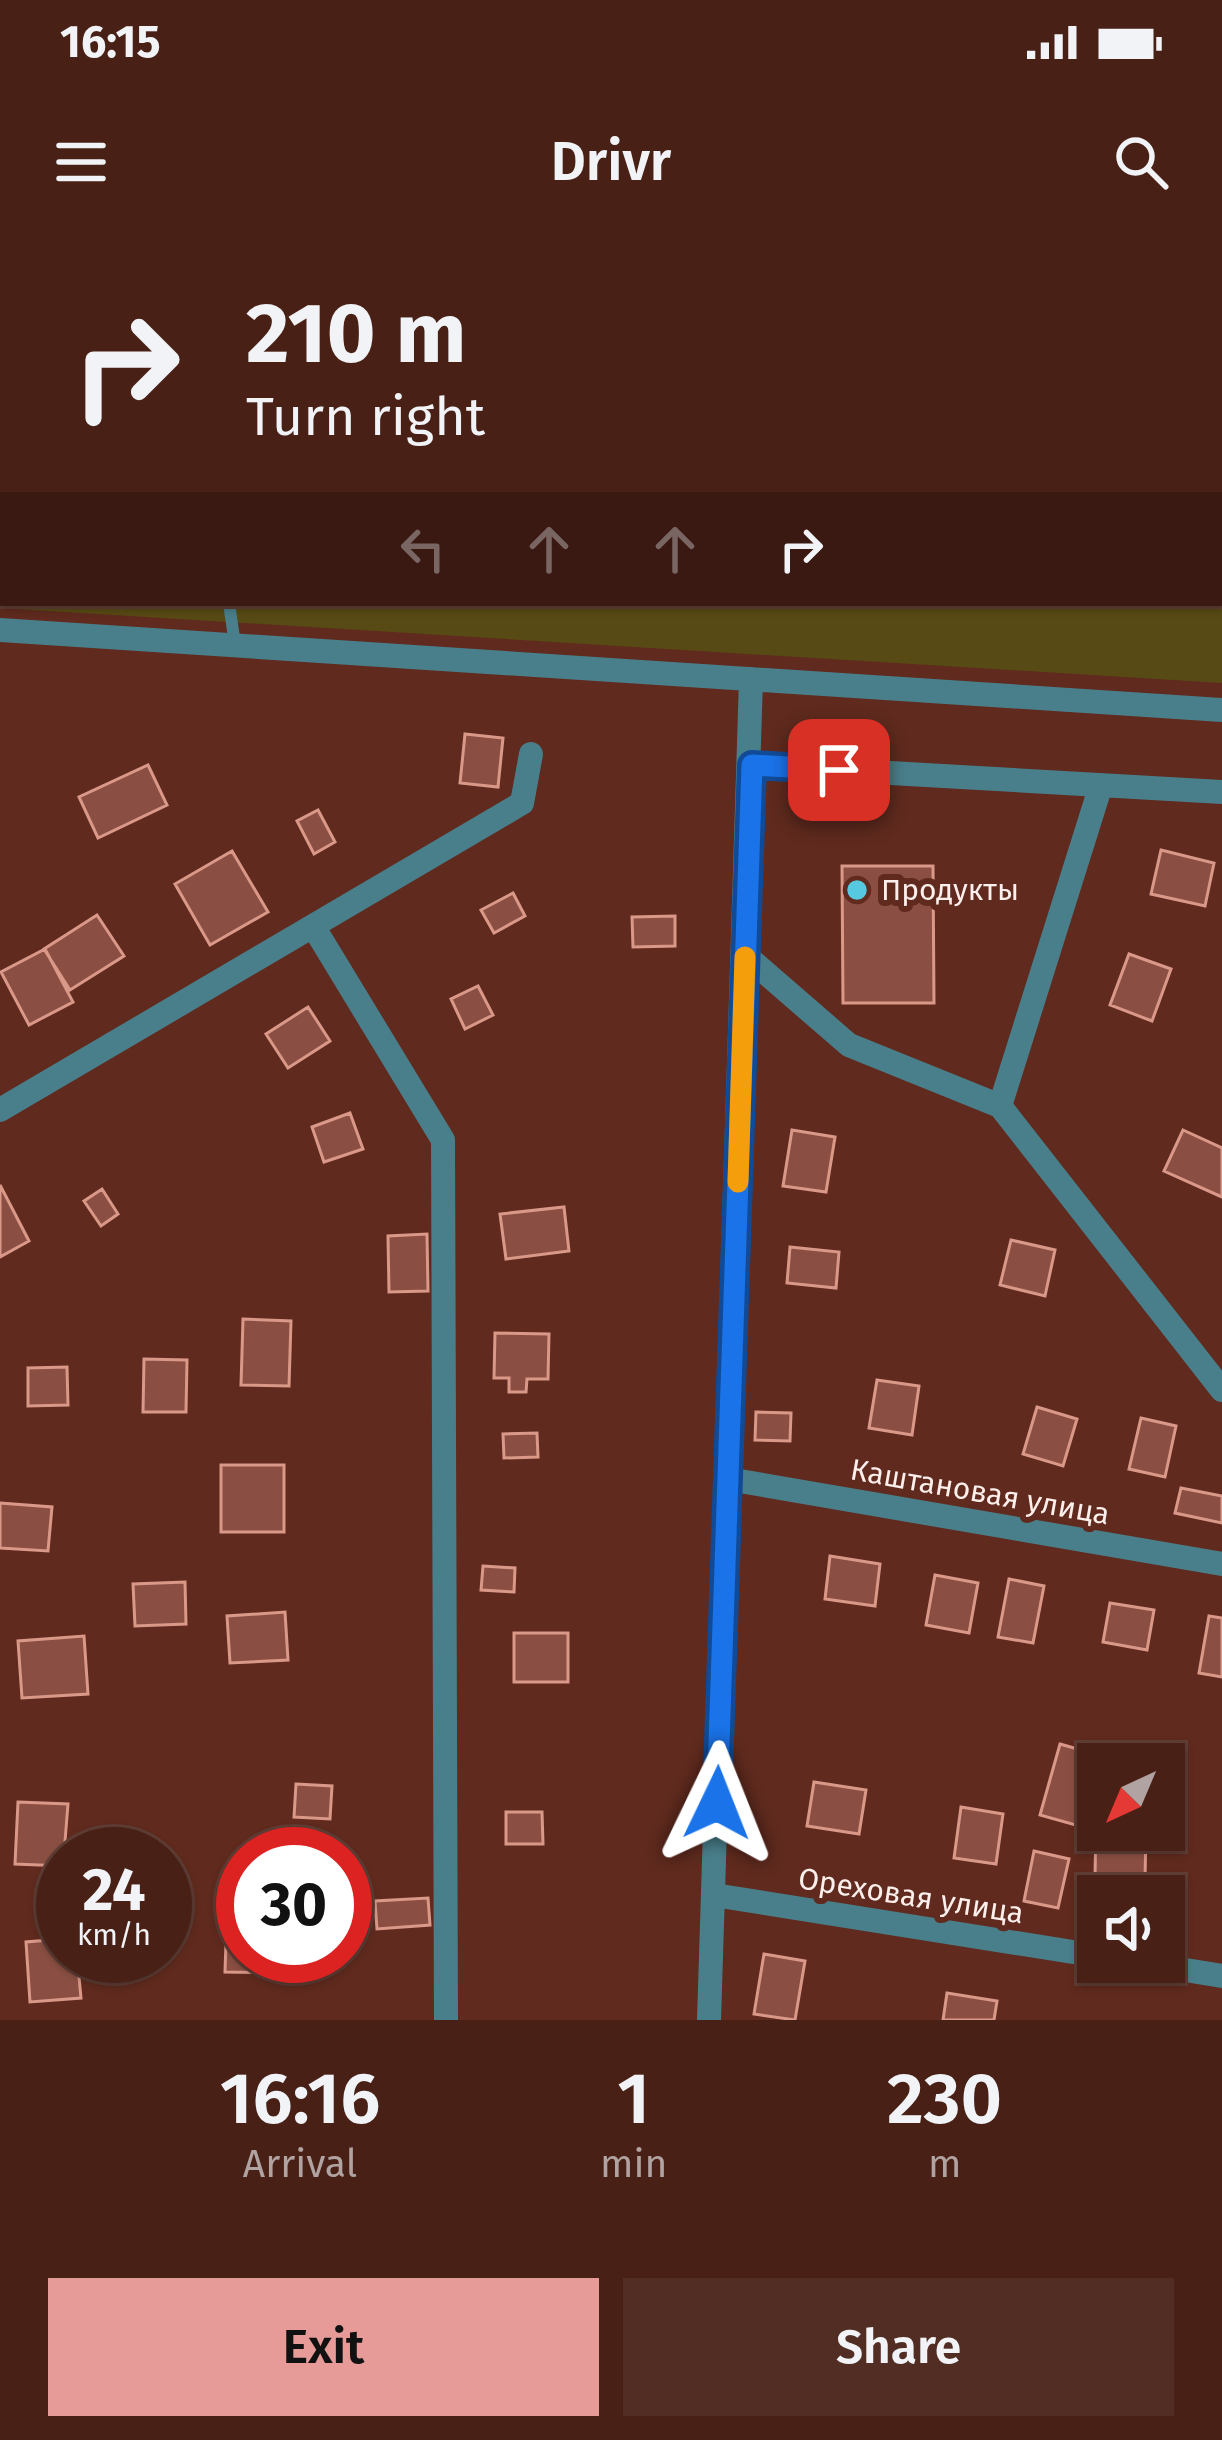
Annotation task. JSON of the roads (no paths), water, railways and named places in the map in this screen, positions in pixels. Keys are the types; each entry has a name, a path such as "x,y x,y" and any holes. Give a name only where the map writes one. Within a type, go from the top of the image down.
{"street":[{"path":"0,630 1222,710"},
{"path":"710,2020 752,679"},
{"path":"0,1110 522,803 531,754"},
{"path":"752,765 1222,792"},
{"path":"1000,1106 1101,785"},
{"path":"313,926 443,1140 446,2020"},
{"path":"745,955 849,1045 1000,1106 1222,1390"},
{"name":"Каштановая улица","path":"728,1479 1222,1564"},
{"name":"Ореховая улица","path":"714,1895 1077,1953"},
{"path":"1185,1970 1222,1976"}],"lane":[{"path":"229,606 235,645"}],"place":[{"name":"Продукты","path":"857,890"}]}
